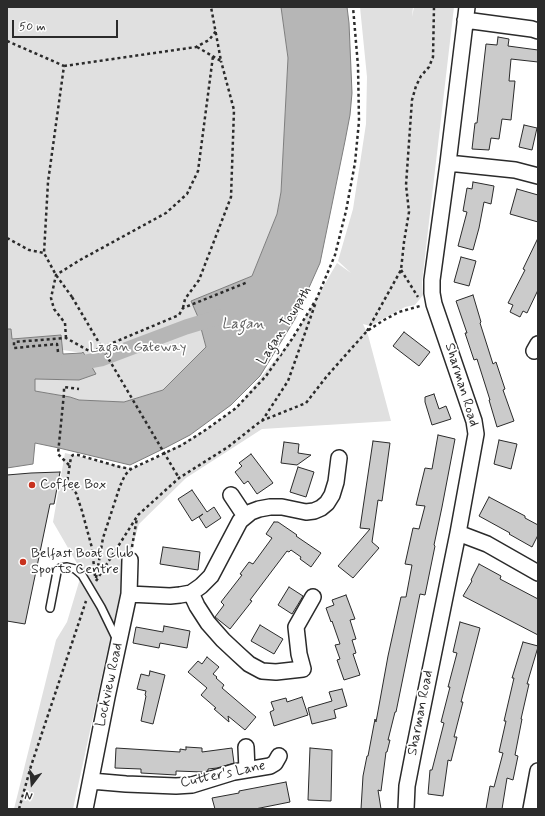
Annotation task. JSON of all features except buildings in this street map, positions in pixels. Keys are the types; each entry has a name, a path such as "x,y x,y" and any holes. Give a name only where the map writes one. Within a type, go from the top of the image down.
{"street":[{"path":"466,13 538,31"},
{"name":"Sharman Road","path":"406,809 407,786 458,533 476,434 474,421 429,305 432,293 432,280 466,13"},
{"path":"448,163 515,170 538,176"},
{"path":"129,594 180,595 190,593 201,586 211,576 240,521 251,512 270,507 282,507 306,512 321,508 327,503 332,495 336,482 339,458"},
{"path":"231,495 245,516"},
{"path":"458,533 487,544 538,573"},
{"name":"Lockview Road","path":"86,809 107,697 129,594 130,560"},
{"path":"190,593 208,622 223,640 238,654 249,664 262,671 276,672 303,669 299,654 296,626 313,597"},
{"path":"246,746 247,770"},
{"name":"Cutter's Lane","path":"91,781 176,786 192,784 234,772 270,766 275,763 279,756"},
{"path":"531,809 538,771"}],"lane":[{"path":"50,608 57,572 60,568 67,567 75,569 82,575 101,607 119,644"}],"path":[{"path":"58,352 57,344 14,348 14,342 66,338 91,352 179,315 183,308 185,299 199,280 231,197 234,110 221,61 211,7"},
{"name":"Lagan Towpath","path":"131,469 182,445 236,408 266,376 292,339 317,298 335,255 346,212 355,163 359,121 358,66 353,7"},
{"path":"19,809 31,766 90,589 138,516 179,478 228,447 261,421 306,403 367,331 401,270 409,212 406,185 412,100 421,76 429,67 433,58 434,7"},
{"path":"7,42 64,66 196,47 209,40 216,31"},
{"path":"196,47 221,61"},
{"path":"66,338 65,323 54,310 51,298 56,275 80,260 166,213 187,194 198,171 213,56"},
{"path":"64,66 48,182 44,253 56,275 72,297 179,478"},
{"path":"7,238 29,250 44,253"},
{"path":"367,331 399,312 429,305 401,270"},
{"path":"183,308 248,282"},
{"path":"261,421 288,381 317,298"},
{"path":"69,465 58,454 64,387 79,388"},
{"path":"96,581 92,548 82,511 76,493 66,483 71,457 73,454 78,455 131,469"},
{"path":"96,581 103,538 120,486 125,475 131,469"},
{"path":"130,560 138,516"}],"green space":[{"name":"Lagan Gateway","path":"7,7 281,7 288,58 281,192 277,214 252,276 191,301 198,317 206,347 163,390 124,402 79,400 35,391 35,379 79,380 83,352 63,350 60,335 12,339 11,329 7,329"},
{"path":"360,7 413,7 412,17 414,7 454,7 422,282 423,295 415,305 405,307 370,326 363,324 368,335 391,421 262,429 186,478 139,524 123,579 73,809 14,809 56,640 67,622 82,572 53,522 65,453 131,469 156,458 207,429 236,408 295,335 337,263 351,273 338,261 353,209 366,124 367,77"}],"water":[{"name":"Lagan","path":"281,7 347,7 349,23 352,93 350,115 320,263 295,319 260,376 231,405 190,435 167,447 130,465 35,443 33,464 7,468 7,329 11,329 12,339 61,335 63,354 83,352 96,374 79,380 35,379 35,391 79,400 124,402 163,390 206,347 198,317 191,301 252,276 277,214 281,192 288,58"}],"waterway":[{"path":"69,365 101,359 186,327 219,317"}],"place":[{"name":"Coffee Box","path":"32,485"},
{"name":"Belfast Boat Club Sports Centre","path":"23,562"}]}
